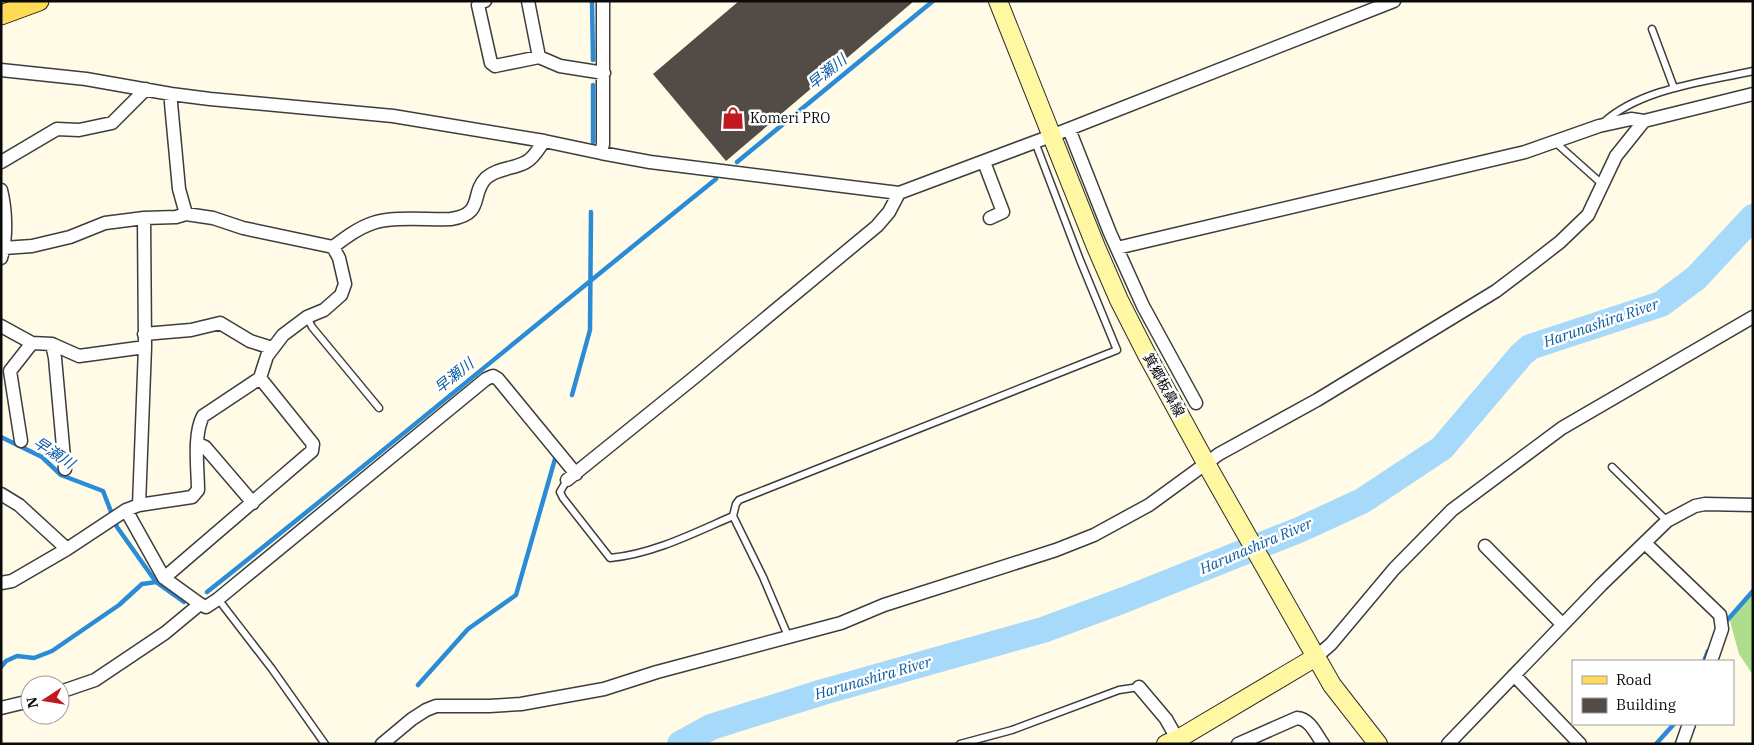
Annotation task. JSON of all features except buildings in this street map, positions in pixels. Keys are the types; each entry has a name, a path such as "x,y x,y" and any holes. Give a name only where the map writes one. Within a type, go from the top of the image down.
{"main road":[{"path":"1,15 38,1"},
{"name":"箕郷板鼻線","path":"998,1 1043,139 1147,355 1332,685 1378,744"},
{"path":"1175,742 1316,657"}],"street":[{"path":"486,1 478,5 491,63 495,66 539,57 560,66 604,73"},
{"path":"528,1 539,57"},
{"path":"601,153 603,144 604,73 603,1"},
{"path":"1,70 86,79 171,94 393,116 544,141 650,162 900,193 1069,129 1394,1"},
{"path":"1,162 57,129 79,130 112,123 146,89"},
{"path":"171,94 179,189 186,214"},
{"path":"1117,248 1516,154 1599,126 1631,119 1644,121 1753,94"},
{"path":"382,744 412,719 436,706 521,704 604,689 657,672 841,623 884,605 1056,550 1094,535 1149,505 1209,468 1219,454 1317,400 1496,291 1553,247 1588,215 1616,156 1644,121"},
{"path":"1069,129 1117,248 1143,306 1196,403"},
{"path":"1,190 4,201 3,253 70,237 105,223 144,218 176,217 186,214 213,218 243,228 333,247 360,228 373,223 387,220 451,220 460,218 471,212 485,179 494,173 527,162 544,141"},
{"path":"984,162 1003,212 990,218"},
{"path":"126,510 164,578 206,607 486,379 493,376 498,378 571,477 878,226 892,208 900,193"},
{"path":"139,505 144,341 144,218"},
{"path":"1,583 12,581 68,549 126,510 139,505 192,497 198,490 199,423 203,416 260,378 267,356 288,330 307,317 324,310 335,301 345,284 339,258 333,247"},
{"path":"1316,657 1331,644 1394,569 1452,510 1562,428 1753,317"},
{"path":"1,326 32,343 52,344 79,356 220,323 250,341 272,348"},
{"path":"21,441 10,371 32,343"},
{"path":"52,344 55,358 65,469"},
{"path":"164,578 312,451 313,444 260,378"},
{"path":"198,444 204,447 253,503"},
{"path":"1,494 18,504 68,549"},
{"path":"1448,744 1562,624 1667,521 1695,506 1705,504 1753,505"},
{"path":"1645,543 1720,615 1722,629 1711,660"},
{"path":"1485,546 1562,624"},
{"path":"70,689 95,680 165,633 200,604"},
{"path":"1514,675 1580,744"},
{"path":"1139,687 1166,719 1175,742"},
{"path":"1,708 20,703"},
{"path":"1238,744 1297,718 1303,718 1309,723 1323,744"},
{"path":"1682,744 1689,725"}],"lane":[{"path":"1652,29 1674,88"},
{"path":"1599,126 1614,113 1674,88 1753,71"},
{"path":"788,636 763,577 733,516 739,500 1117,350 1080,260 1043,139"},
{"path":"1555,142 1602,184"},
{"path":"307,317 312,327 379,408"},
{"path":"1612,467 1667,521"},
{"path":"571,477 560,492 610,558 625,556 664,545 733,516"},
{"path":"218,599 272,669 325,744"},
{"path":"960,744 1012,730 1120,690 1139,687"}],"green space":[{"path":"1753,589 1753,675 1739,654 1730,621 1738,607"}],"waterway":[{"path":"592,1 593,60"},
{"name":"早瀬川","path":"737,162 933,1"},
{"path":"593,85 593,142"},
{"name":"早瀬川","path":"207,592 716,179"},
{"path":"572,395 590,330 591,212"},
{"name":"Harunashira River","path":"680,744 711,727 823,692 1043,630 1124,600 1299,530 1362,501 1442,448 1521,355 1530,347 1661,304 1696,278 1753,217"},
{"name":"早瀬川","path":"1,437 42,457 61,475 103,491 117,527 156,582 184,602"},
{"path":"418,685 468,629 516,595 555,459"},
{"path":"1,667 6,661 17,656 34,658 52,651 119,605 142,584 156,582"},
{"path":"1723,625 1753,591"},
{"path":"1704,660 1708,651"},
{"path":"1656,744 1673,725"}],"place":[{"name":"Komeri PRO","path":"733,118"}]}
